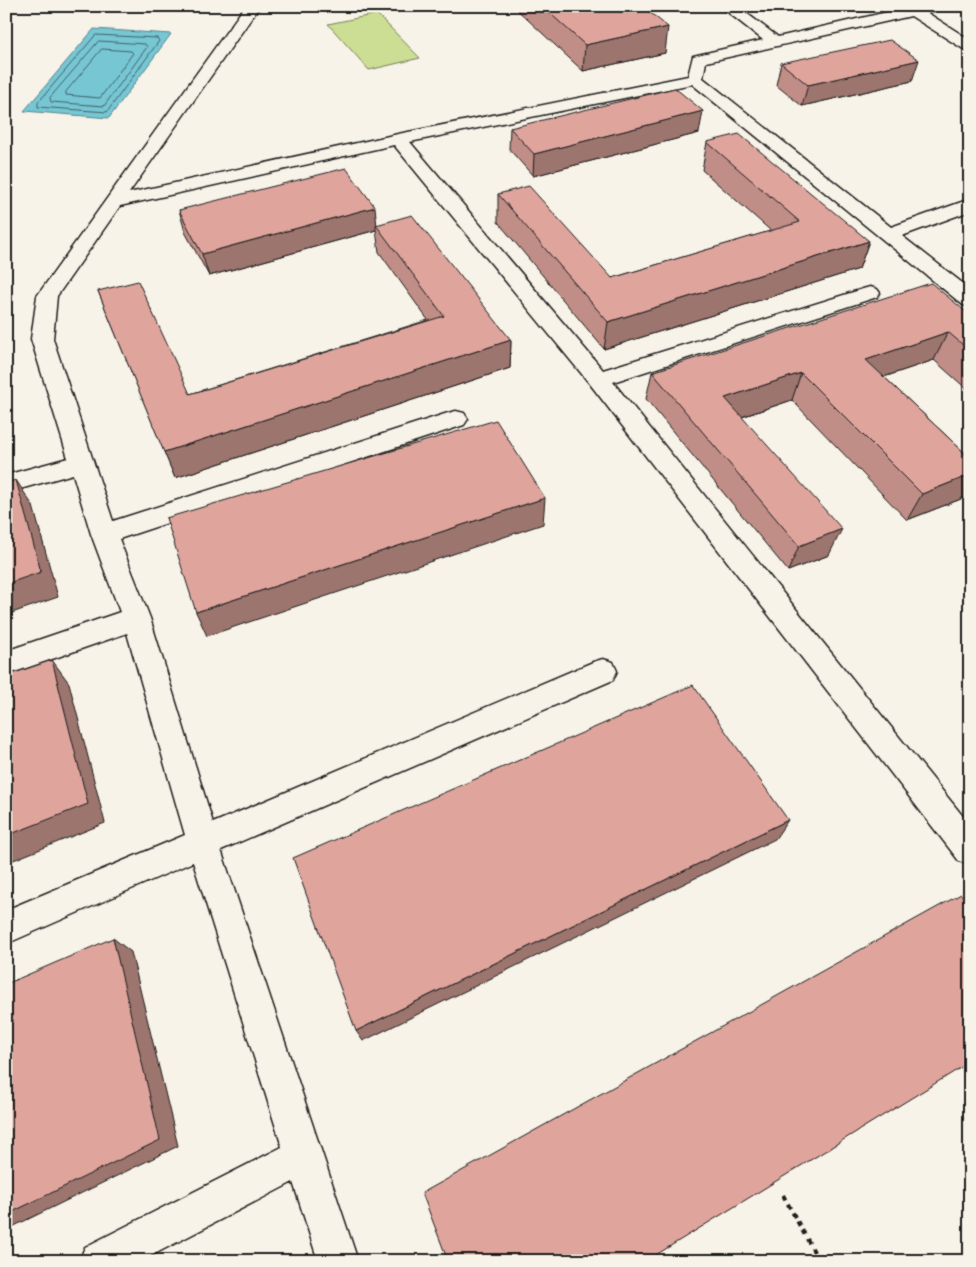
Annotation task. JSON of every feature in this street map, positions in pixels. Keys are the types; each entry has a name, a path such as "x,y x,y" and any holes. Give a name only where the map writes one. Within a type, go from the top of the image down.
{"street":[{"path":"253,6 47,296 42,339 104,534 136,618 203,843 338,1261"},
{"path":"727,6 776,42"},
{"path":"695,79 699,59 935,6"},
{"path":"914,11 970,47"},
{"path":"114,202 398,140 695,79"},
{"path":"695,79 970,300"},
{"path":"398,140 598,379 970,850"},
{"path":"888,234 970,206"},
{"path":"598,379 870,293"},
{"path":"104,534 456,419"},
{"path":"6,484 82,463"},
{"path":"6,662 136,618"},
{"path":"6,927 603,671"},
{"path":"99,1261 304,1156"}],"path":[{"path":"783,1195 819,1261"}],"green space":[{"path":"377,14 420,58 369,70 328,24"}],"water":[{"path":"94,29 171,34 109,118 24,111"}],"building":[{"path":"542,6 642,6 668,27 585,45"},
{"path":"890,40 919,60 808,85 781,63"},
{"path":"675,88 703,111 534,154 510,128"},
{"path":"739,134 869,241 608,322 498,194 529,186 612,278 800,222 707,142"},
{"path":"346,168 375,207 202,254 179,210"},
{"path":"412,215 511,340 164,452 98,291 138,281 190,394 444,316 376,225"},
{"path":"931,283 970,315 970,351 948,332 866,360 970,458 970,475 922,494 801,373 725,398 842,529 799,546 652,372"},
{"path":"496,420 545,498 196,612 166,518"},
{"path":"16,480 41,572 6,584 6,483"},
{"path":"52,660 88,804 6,836 6,676"},
{"path":"693,685 788,820 356,1031 293,858"},
{"path":"961,894 970,905 970,1062 646,1261 448,1261 422,1193"},
{"path":"113,938 160,1140 6,1215 6,984"}]}
